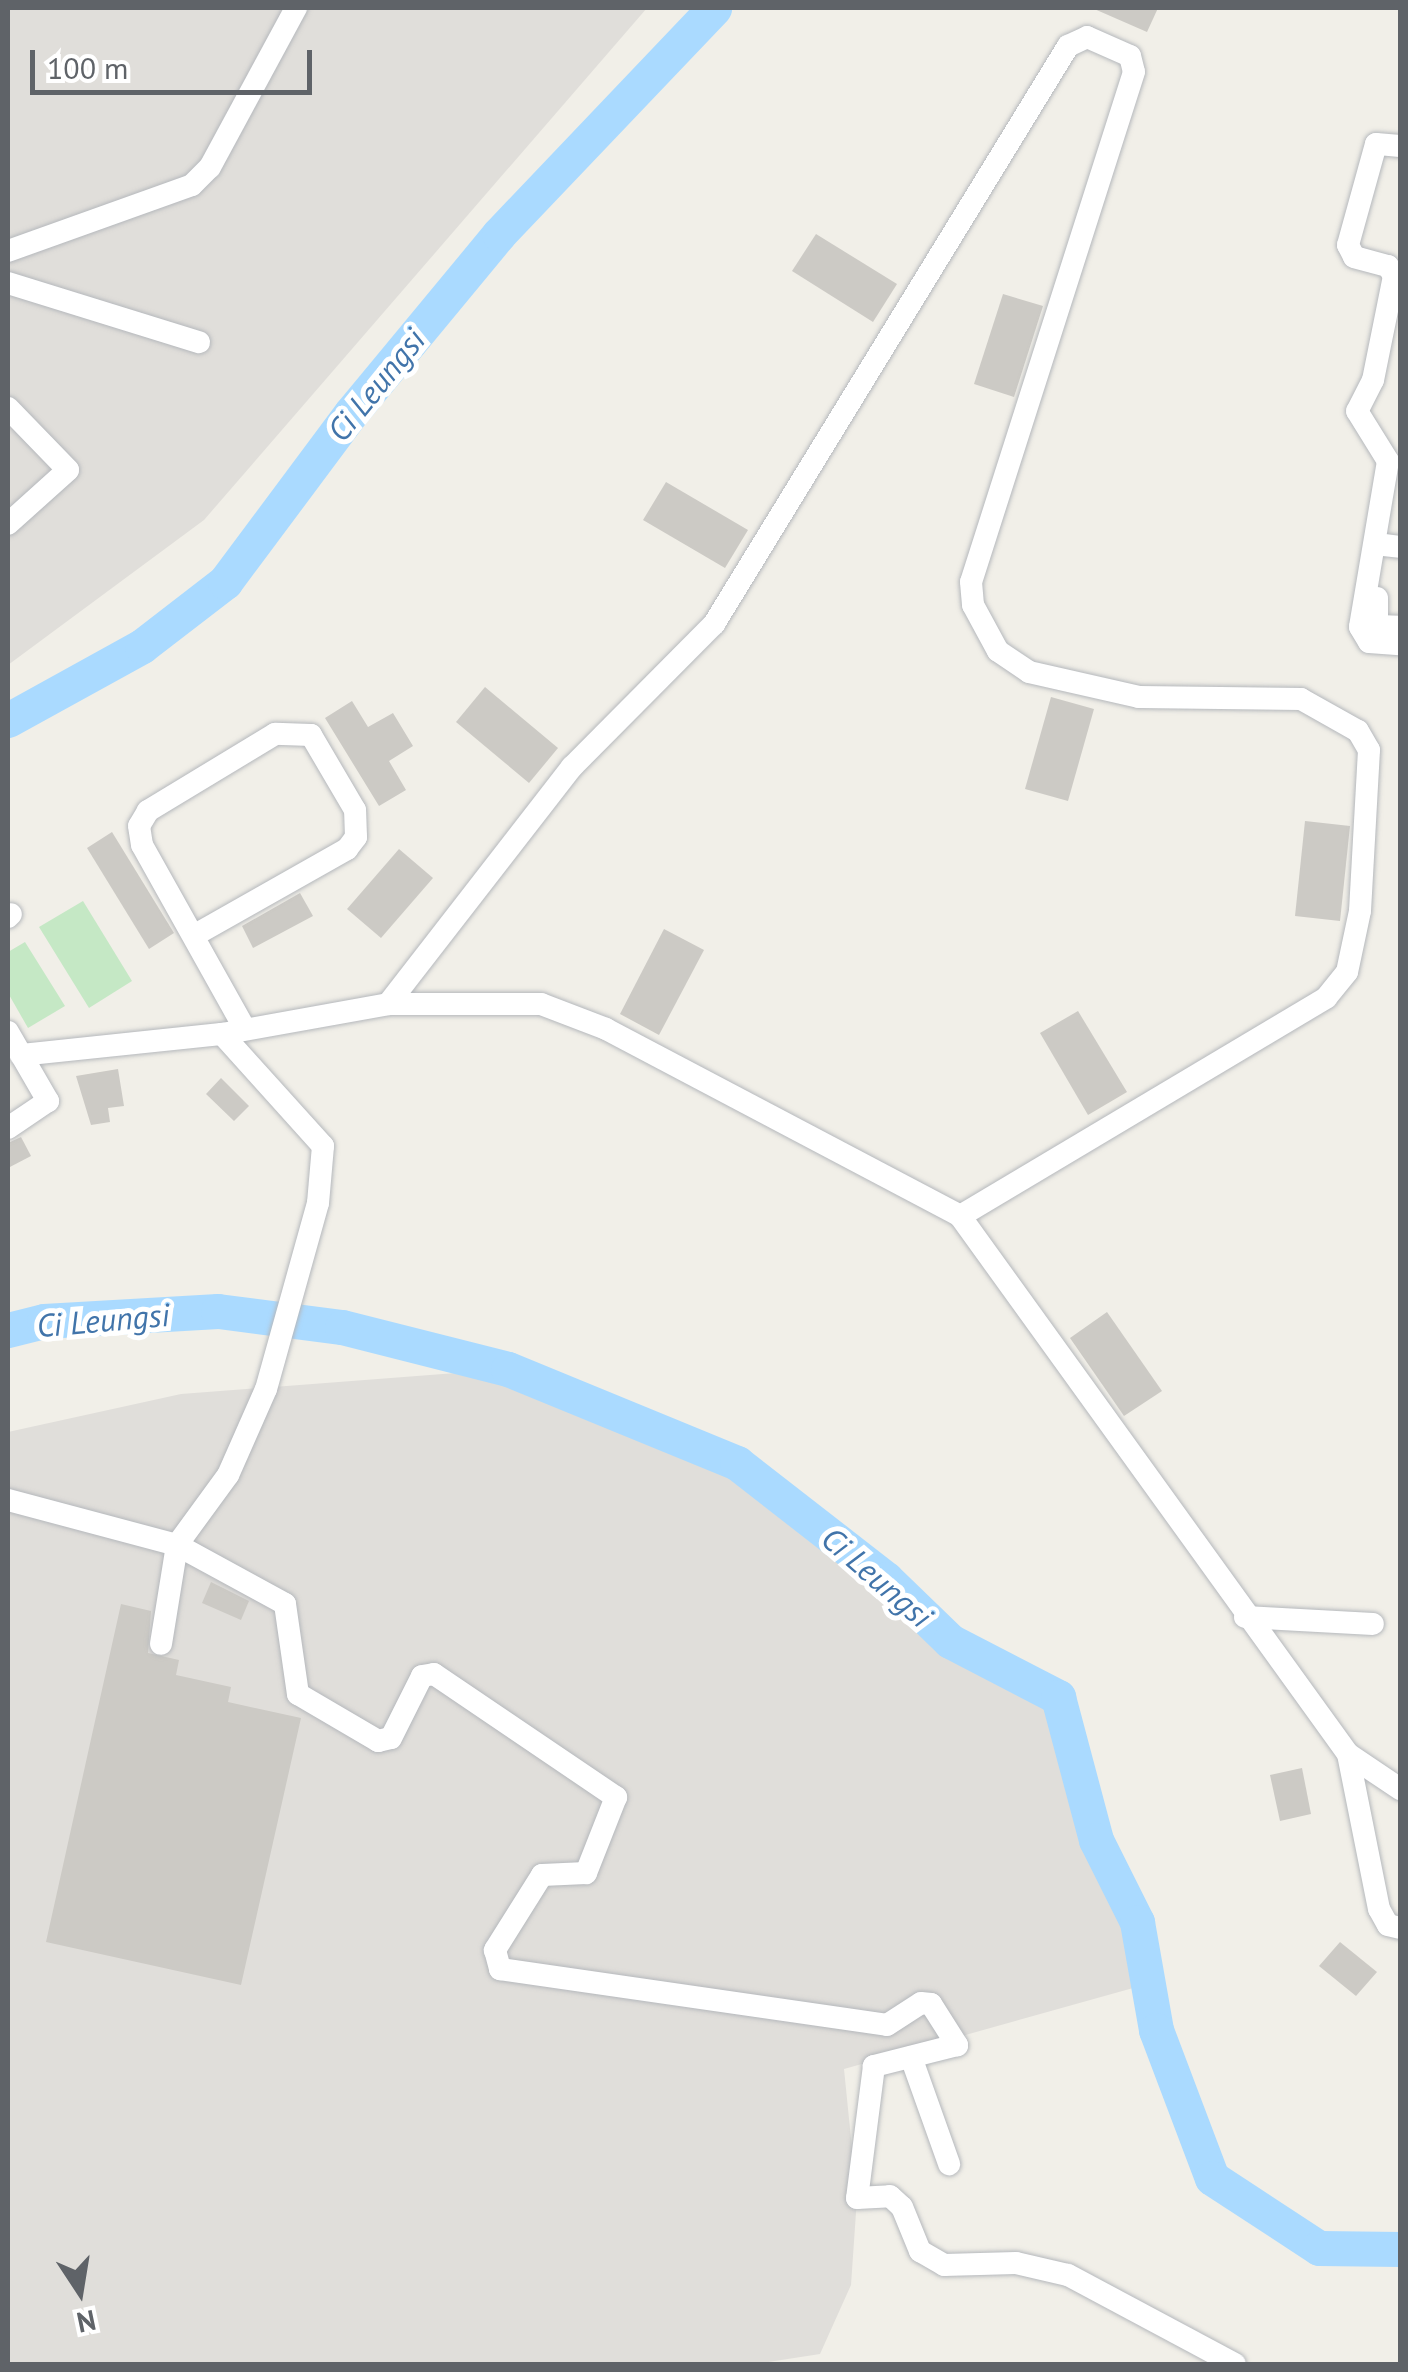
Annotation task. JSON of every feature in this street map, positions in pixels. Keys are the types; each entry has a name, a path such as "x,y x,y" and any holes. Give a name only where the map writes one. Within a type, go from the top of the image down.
{"street":[{"path":"8,252 192,185 210,167 296,8"},
{"path":"388,1004 572,767 714,624 1068,46 1087,37 1130,56 1134,72 971,582 973,604 998,651 1029,672 1140,697 1300,699 1358,730 1369,750 1360,910 1347,972 1326,998 960,1216"},
{"path":"1400,146 1376,144 1348,245 1354,257 1388,266 1394,276 1372,380 1357,410 1388,461 1360,627 1369,642 1400,644"},
{"path":"8,283 199,342"},
{"path":"8,408 68,470 8,524"},
{"path":"1400,466 1392,546 1375,621 1400,627"},
{"path":"195,935 348,849 356,837 356,810 311,735 275,734 141,818 142,845 245,1030"},
{"path":"21,1055 222,1034 388,1004 520,1000 564,1010 960,1216 1026,1301 1245,1617 1348,1754 1400,1789"},
{"path":"8,1032 48,1101 8,1128"},
{"path":"161,1644 177,1545 228,1475 266,1389 318,1202 326,1158 318,1134 222,1034"},
{"path":"8,1500 177,1545 285,1604 294,1686 303,1700 383,1741 393,1735 422,1676 434,1674 616,1797 586,1873 544,1873 496,1950 500,1969 887,2025 928,2002 957,2045 872,2070 857,2198 890,2196 902,2207 920,2251 944,2265 1016,2262 1068,2275 1236,2364"},
{"path":"1245,1617 1373,1624"},
{"path":"1348,1754 1379,1909 1388,1926 1400,1928"},
{"path":"911,2057 949,2164"}],"shaded area":[{"path":"8,8 647,8 204,520 8,665"},
{"path":"508,1369 737,1463 950,1641 1058,1697 1096,1840 1137,1922 1151,1983 844,2069 857,2198 851,2285 820,2354 756,2364 8,2364 8,1432 181,1394"}],"green space":[{"path":"83,901 132,981 89,1008 39,927"},
{"path":"25,942 65,1006 28,1028 8,993 8,952"}],"building":[{"path":"1092,8 1158,8 1147,32"},
{"path":"816,234 897,284 873,322 792,271"},
{"path":"1003,294 1043,306 1014,397 974,384"},
{"path":"666,482 748,530 725,568 643,520"},
{"path":"485,687 558,748 529,783 456,722"},
{"path":"1051,697 1094,709 1068,801 1025,789"},
{"path":"352,701 368,727 393,713 413,746 389,761 406,790 379,806 325,718"},
{"path":"1305,821 1350,826 1340,921 1295,916"},
{"path":"112,832 174,933 149,949 87,848"},
{"path":"399,849 433,878 381,938 347,909"},
{"path":"300,893 313,916 253,948 242,926"},
{"path":"664,929 704,950 659,1035 620,1014"},
{"path":"1078,1011 1127,1092 1088,1115 1040,1033"},
{"path":"118,1069 124,1106 108,1108 110,1122 91,1125 76,1076"},
{"path":"221,1078 249,1106 234,1121 206,1094"},
{"path":"21,1137 31,1156 8,1168 8,1143"},
{"path":"1107,1312 1162,1391 1124,1416 1070,1338"},
{"path":"211,1582 249,1601 241,1620 202,1603"},
{"path":"121,1604 151,1611 148,1653 179,1660 176,1675 231,1687 228,1702 301,1718 241,1985 46,1942"},
{"path":"1302,1768 1311,1814 1280,1821 1270,1775"},
{"path":"1340,1942 1377,1972 1356,1996 1319,1966"}],"waterway":[{"name":"Ci Leungsi","path":"8,720 142,646 225,582 351,413 499,234 714,8"},
{"name":"Ci Leungsi","path":"8,1330 44,1321 218,1311 342,1327 508,1369 737,1463 886,1579 950,1641 1058,1697 1096,1840 1137,1922 1156,2030 1212,2178 1319,2248 1400,2249"}]}
